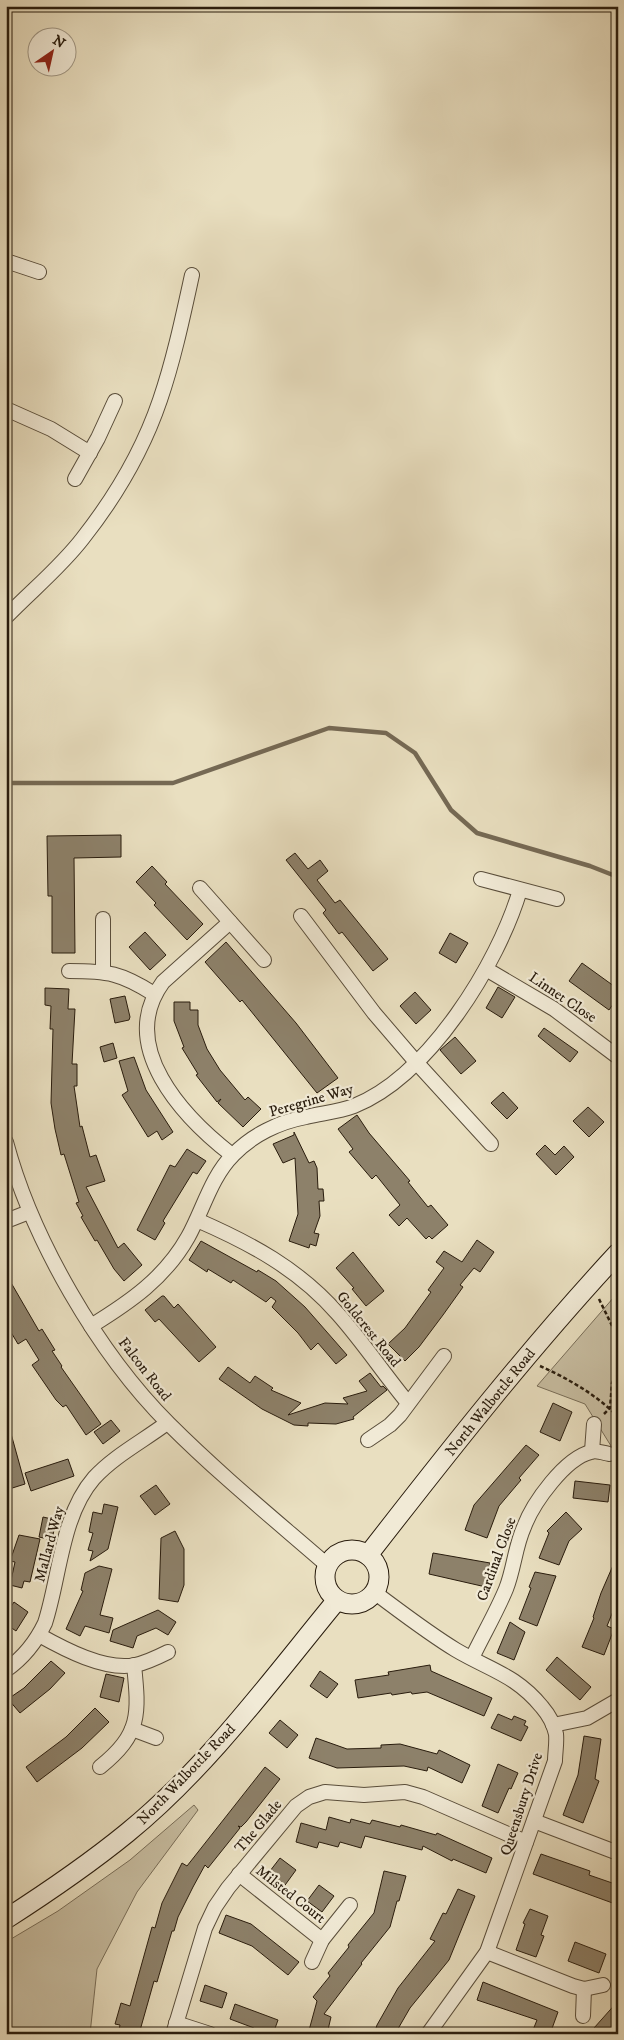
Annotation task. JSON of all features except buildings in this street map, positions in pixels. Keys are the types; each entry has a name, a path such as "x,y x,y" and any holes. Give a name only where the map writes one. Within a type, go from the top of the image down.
{"street":[{"path":"6,261 39,272"},
{"path":"6,617 46,580 82,539 120,487 133,463 160,400 171,365 192,275"},
{"path":"75,479 115,402"},
{"path":"6,409 37,422 90,453"},
{"path":"481,879 557,899"},
{"path":"200,888 264,960"},
{"name":"Peregrine Way","path":"92,1326 140,1295 153,1283 178,1253 197,1220 213,1184 232,1155 244,1144 272,1127 304,1117 338,1111 369,1099 396,1080 416,1062 439,1037 486,968 513,914 520,890"},
{"path":"302,916 350,983 416,1062 491,1144"},
{"path":"103,919 103,971"},
{"path":"230,922 174,971 154,994 147,1018 146,1032 154,1062 161,1077 186,1113 201,1130 232,1155"},
{"name":"Linnet Close","path":"486,968 554,1009 618,1057"},
{"path":"70,971 103,971 125,977 154,994"},
{"name":"Falcon Road","path":"6,1142 14,1172 29,1212 63,1278 92,1326 120,1366 167,1423 327,1565"},
{"path":"6,1221 29,1212"},
{"name":"Goldcrest Road","path":"197,1220 260,1250 302,1279 339,1314 384,1375 408,1403"},
{"name":"North Walbottle Road","path":"368,1555 478,1414 618,1253"},
{"path":"368,1440 390,1425 444,1356"},
{"name":"Mallard Way","path":"6,1670 24,1656 39,1635 49,1610 70,1524 82,1494 95,1477 107,1466 167,1423"},
{"path":"594,1424 592,1451 609,1454"},
{"name":"Cardinal Close","path":"472,1658 505,1590 515,1564 523,1528 530,1513 563,1469 577,1457 592,1451"},
{"path":"349,1550 359,1551 368,1555 375,1563 378,1572 378,1583 374,1592 367,1600 357,1604 347,1604 337,1600 330,1594 326,1585 327,1565 340,1553 349,1550"},
{"name":"Queensbury Drive","path":"374,1592 427,1631 510,1678 530,1692 546,1711 556,1735 555,1761 488,1952 428,2034"},
{"name":"North Walbottle Road","path":"6,1919 46,1894 128,1833 180,1784 234,1726 337,1600"},
{"path":"39,1635 79,1654 118,1665 134,1665 168,1652"},
{"path":"100,1767 122,1747 132,1729 137,1711 138,1697 134,1665"},
{"path":"553,1725 576,1722 587,1718 618,1700"},
{"path":"132,1729 156,1738"},
{"name":"The Glade","path":"175,2028 206,1928 215,1907 239,1874 296,1806 309,1797 325,1792 364,1795 405,1792 423,1797 526,1842"},
{"path":"534,1821 618,1853"},
{"name":"Milsted Court","path":"239,1874 322,1940"},
{"path":"312,1962 322,1940 350,1905"},
{"path":"488,1952 573,1986 584,1989 603,1985"},
{"path":"583,2016 584,1989"},
{"path":"175,2028 210,2034"}],"path":[{"path":"591,1282 618,1338"},
{"path":"526,1358 562,1376 610,1408 618,1417"},
{"path":"594,1424 610,1408 612,1383 618,1370"}],"shaded area":[{"path":"614,1297 618,1302 618,1454 616,1454 585,1404 537,1386"},
{"path":"194,1805 198,1810 137,1892 97,1969 90,2034 6,2034 6,1942 58,1911 130,1860"}],"waterway":[{"path":"6,783 173,783 329,728 386,733 415,753 451,810 477,833 590,866 618,877"}]}
